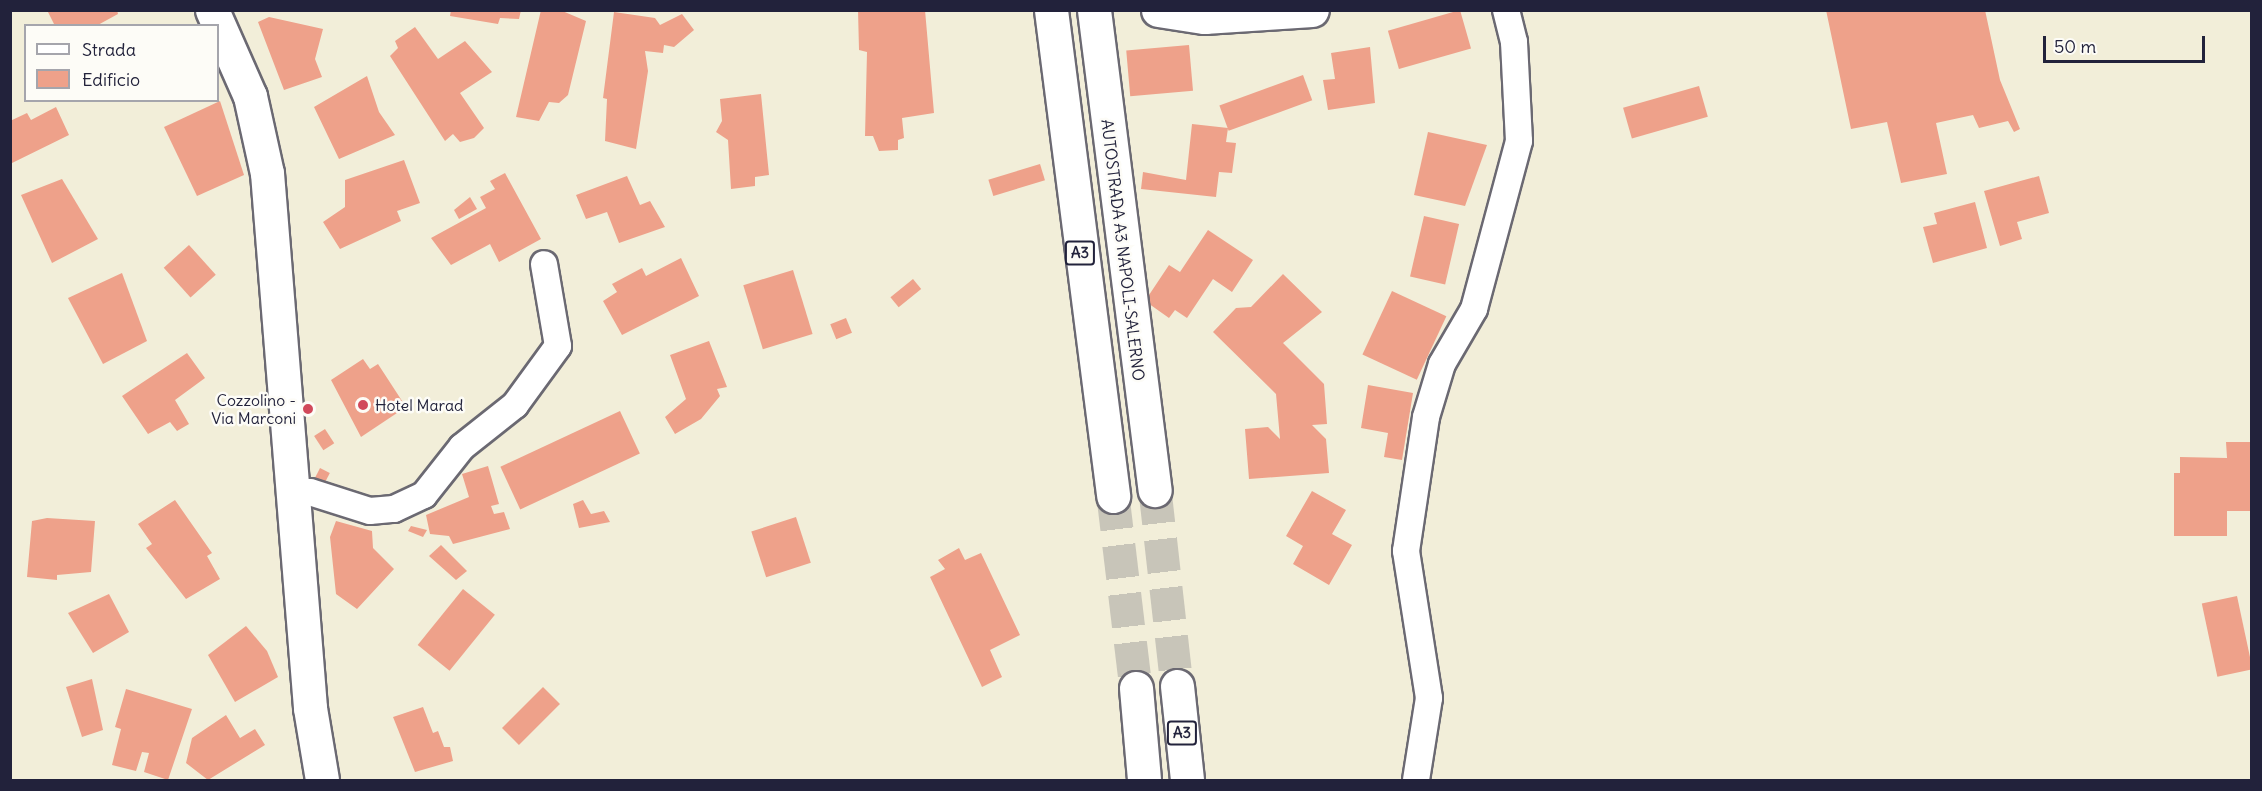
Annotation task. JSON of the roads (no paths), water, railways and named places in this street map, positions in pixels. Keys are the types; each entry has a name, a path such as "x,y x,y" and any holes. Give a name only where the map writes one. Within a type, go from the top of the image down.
{"main road":[{"path":"212,10 218,24"},
{"name":"A3","path":"1051,10 1113,496"},
{"name":"AUTOSTRADA A3 NAPOLI-SALERNO","path":"1094,10 1155,490"},
{"path":"1158,10 1204,17 1312,10"},
{"path":"219,26 250,96 267,173 295,494 310,708 322,780"},
{"name":"A3","path":"1177,686 1187,780"},
{"name":"A3","path":"1136,688 1144,780"}],"street":[{"path":"1416,780 1429,698 1406,551 1426,417 1442,364 1474,309 1519,141 1514,42 1506,10"},
{"path":"295,494 310,492 370,511 394,509 424,495 462,447 515,405 558,346 544,264"}],"tunnel":[{"path":"1155,490 1177,686"},
{"path":"1113,496 1136,688"}],"place":[{"name":"Hotel Marad","path":"363,405"},
{"name":"Cozzolino - Via Marconi","path":"308,409"}]}
